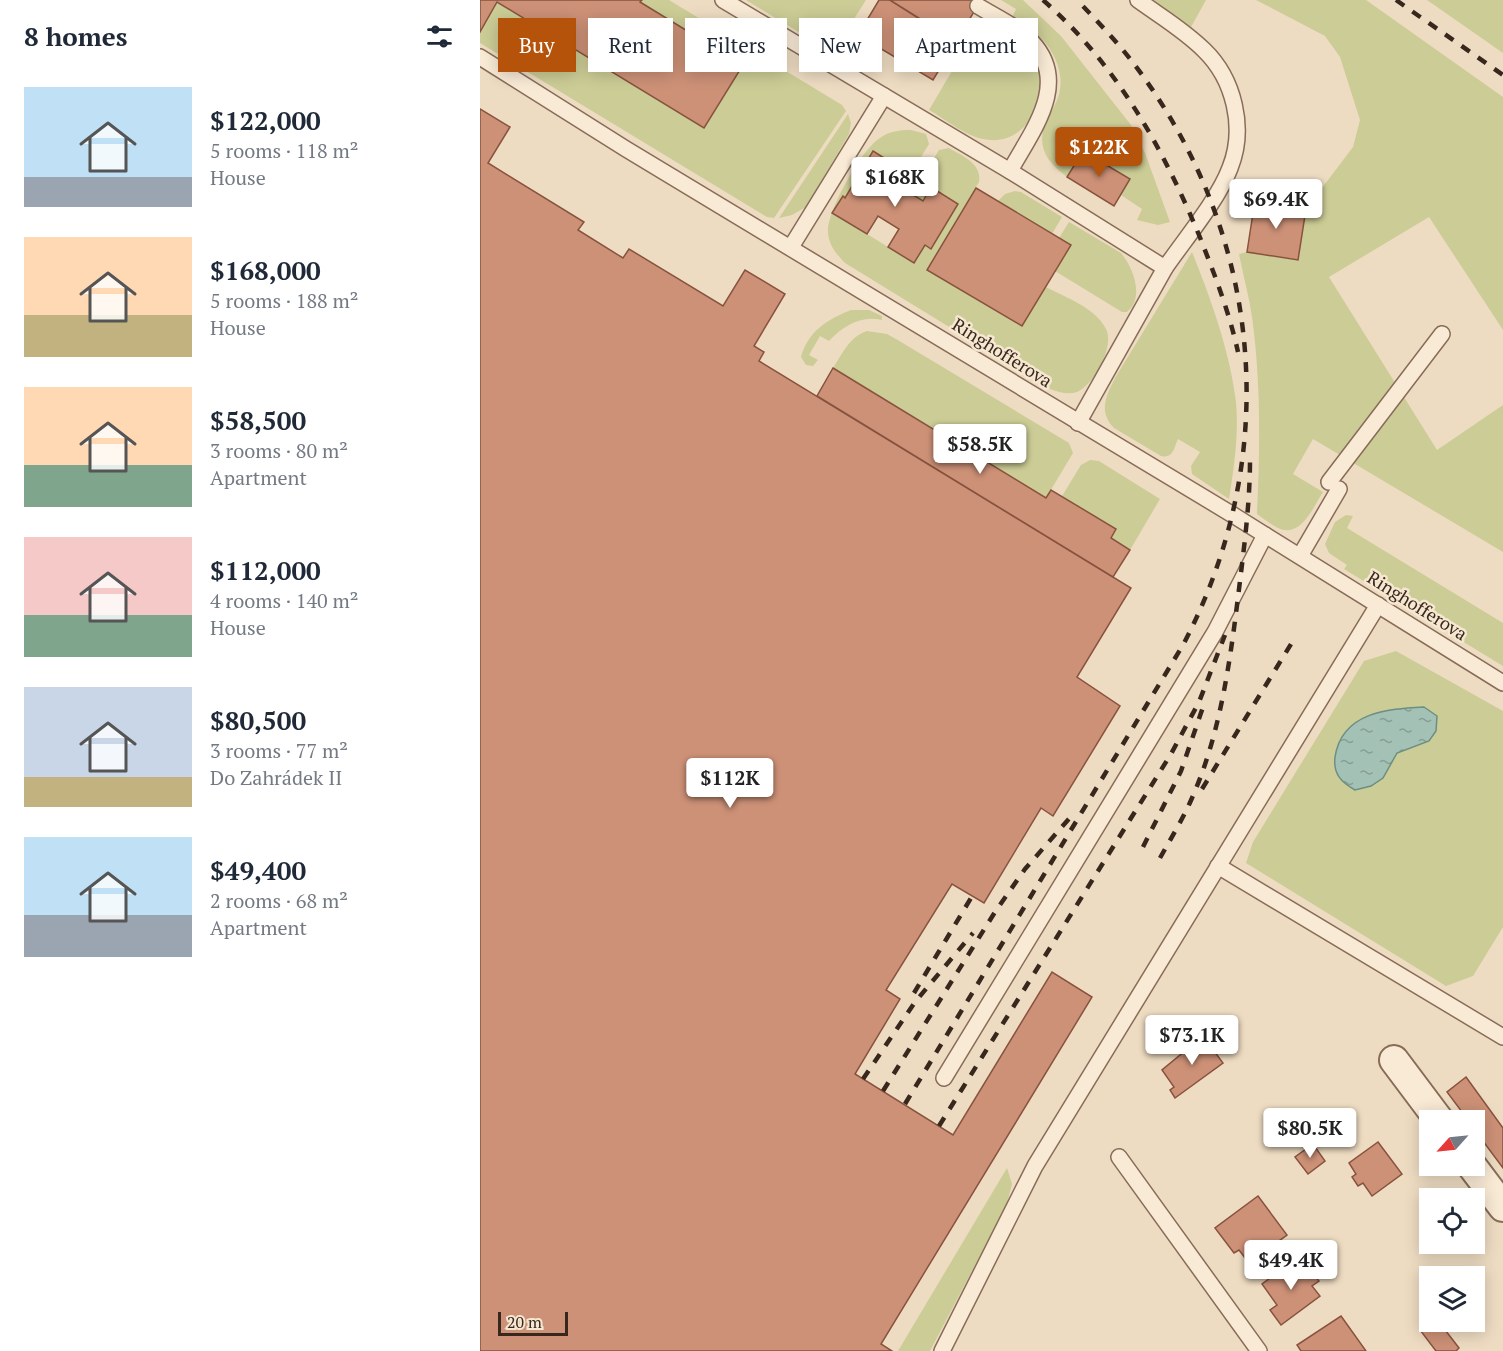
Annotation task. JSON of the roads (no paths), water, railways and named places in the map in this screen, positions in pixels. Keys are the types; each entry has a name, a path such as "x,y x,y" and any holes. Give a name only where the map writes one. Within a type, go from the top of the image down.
{"street":[{"path":"1394,1060 1432,1110"},
{"path":"1480,1176 1503,1207"}],"lane":[{"path":"723,0 1010,171 1165,268"},
{"path":"1078,423 1165,268 1211,201 1230,168 1235,146 1236,119 1233,99 1228,83 1216,64 1190,37 1138,0"},
{"path":"978,6 1032,41 1040,52 1049,77 1047,103 1010,171"},
{"name":"Ringhofferova","path":"480,57 626,149 1300,556 1503,683"},
{"path":"790,247 884,96"},
{"path":"1300,556 1334,486 1442,334"},
{"path":"944,1078 1215,632 1265,535"},
{"path":"942,1351 1035,1166 1378,605"},
{"path":"1218,866 1503,1037"},
{"path":"1119,1156 1259,1351"}],"water":[{"path":"1424,707 1437,716 1436,731 1429,741 1397,753 1383,778 1371,786 1355,790 1342,781 1335,768 1335,757 1339,742 1347,730 1356,722 1381,712"}],"railway":[{"path":"1043,0 1093,51 1115,79 1153,138 1199,235 1226,307 1238,352"},
{"path":"905,1104 1183,645 1214,575 1235,503 1245,430 1245,356 1235,284 1215,213 1185,144 1145,79 1104,28 1077,0"},
{"path":"1396,0 1503,75"},
{"path":"1160,858 1192,798 1218,719 1229,664 1240,581 1250,459"},
{"path":"939,1126 1171,754 1199,702 1225,635"},
{"path":"1202,789 1296,636"},
{"path":"1143,847 1181,771 1203,707"},
{"path":"883,1091 995,912 1025,869 1075,812"},
{"path":"914,993 971,898"},
{"path":"863,1079 915,1002 973,933"}]}
